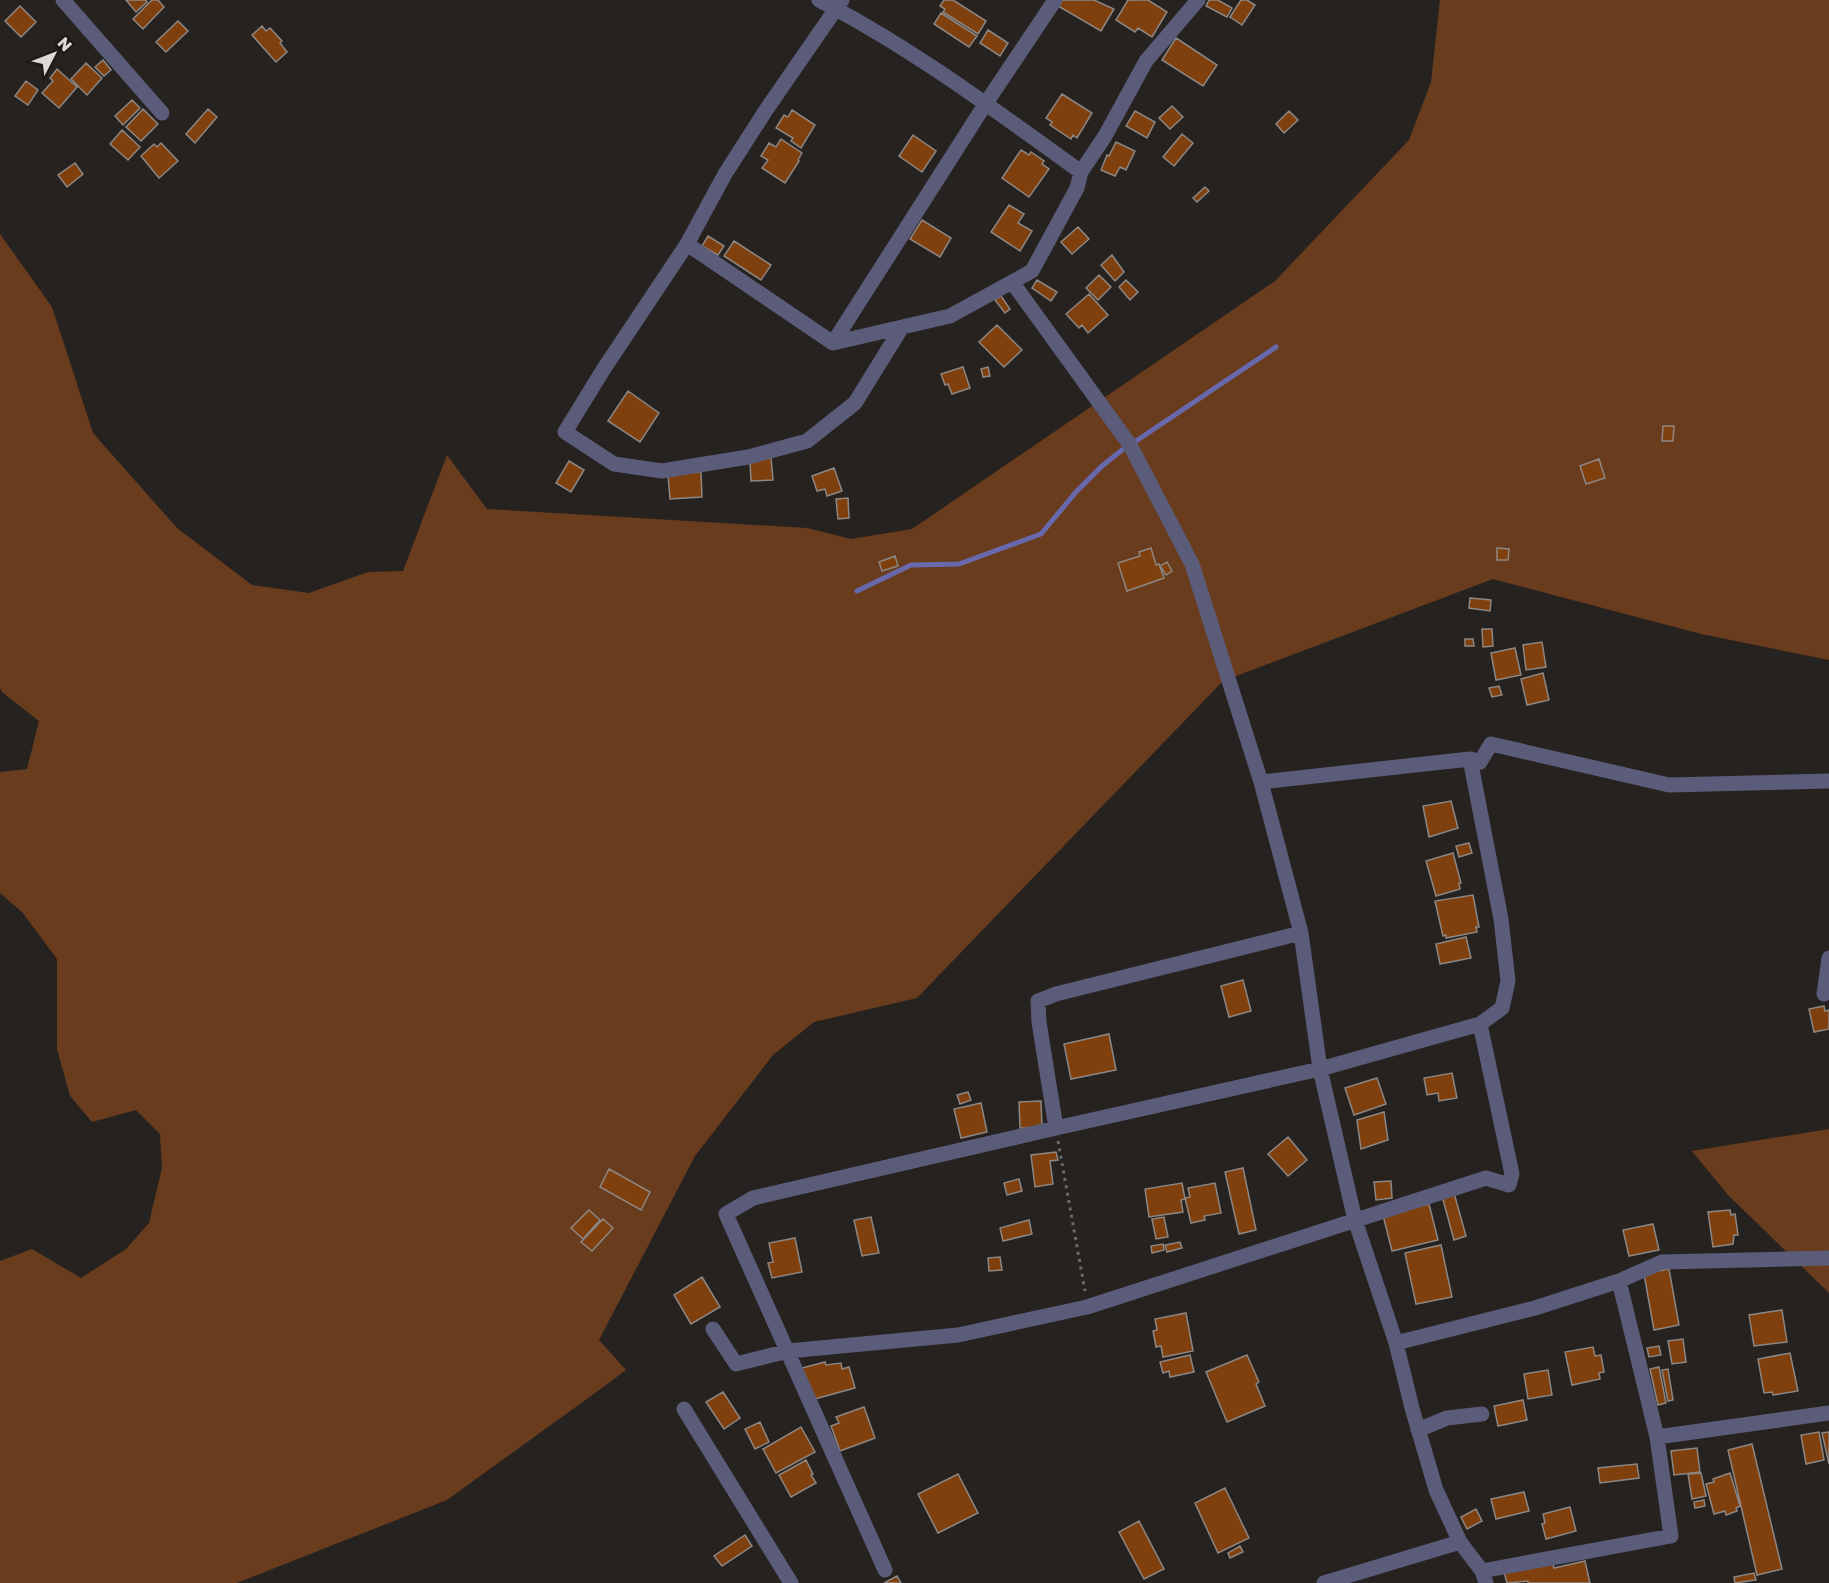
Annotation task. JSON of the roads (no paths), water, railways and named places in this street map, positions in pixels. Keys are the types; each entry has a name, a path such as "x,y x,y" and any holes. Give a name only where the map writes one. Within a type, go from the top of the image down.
{"street":[{"path":"63,0 162,113"},
{"path":"819,0 839,4 986,103 1081,172"},
{"path":"833,343 986,103 1055,0"},
{"path":"687,244 833,343 950,316 1032,271 1077,188 1081,172 1109,128 1146,61 1198,0"},
{"path":"839,4 725,174 687,244 603,370 565,432 614,464 662,471 748,457 807,441 855,403 902,327"},
{"path":"1012,282 1130,445 1192,564 1261,782 1301,933 1320,1069 1355,1220 1396,1343 1436,1490 1460,1542 1484,1577 1671,1536 1658,1437 1619,1281"},
{"path":"1261,782 1470,759 1480,762 1491,744 1669,784 1829,781"},
{"path":"885,1570 726,1214 753,1198 1320,1069 1480,1024 1502,1008 1508,981 1501,919 1470,759"},
{"path":"1056,1128 1039,1022 1038,1001 1056,994 1301,933"},
{"path":"1824,994 1829,958"},
{"path":"713,1329 736,1364 788,1351 958,1335 1088,1307 1485,1178 1509,1185 1512,1174 1480,1024"},
{"path":"1396,1343 1535,1308 1619,1281 1662,1262 1829,1258"},
{"path":"684,1409 791,1583"},
{"path":"1658,1437 1829,1413"},
{"path":"1419,1430 1447,1418 1482,1414"},
{"path":"1324,1583 1460,1542"}],"waterway":[{"path":"1136,441 1276,347"},
{"path":"857,591 911,565 959,564 1041,534 1076,492 1122,450"}]}
